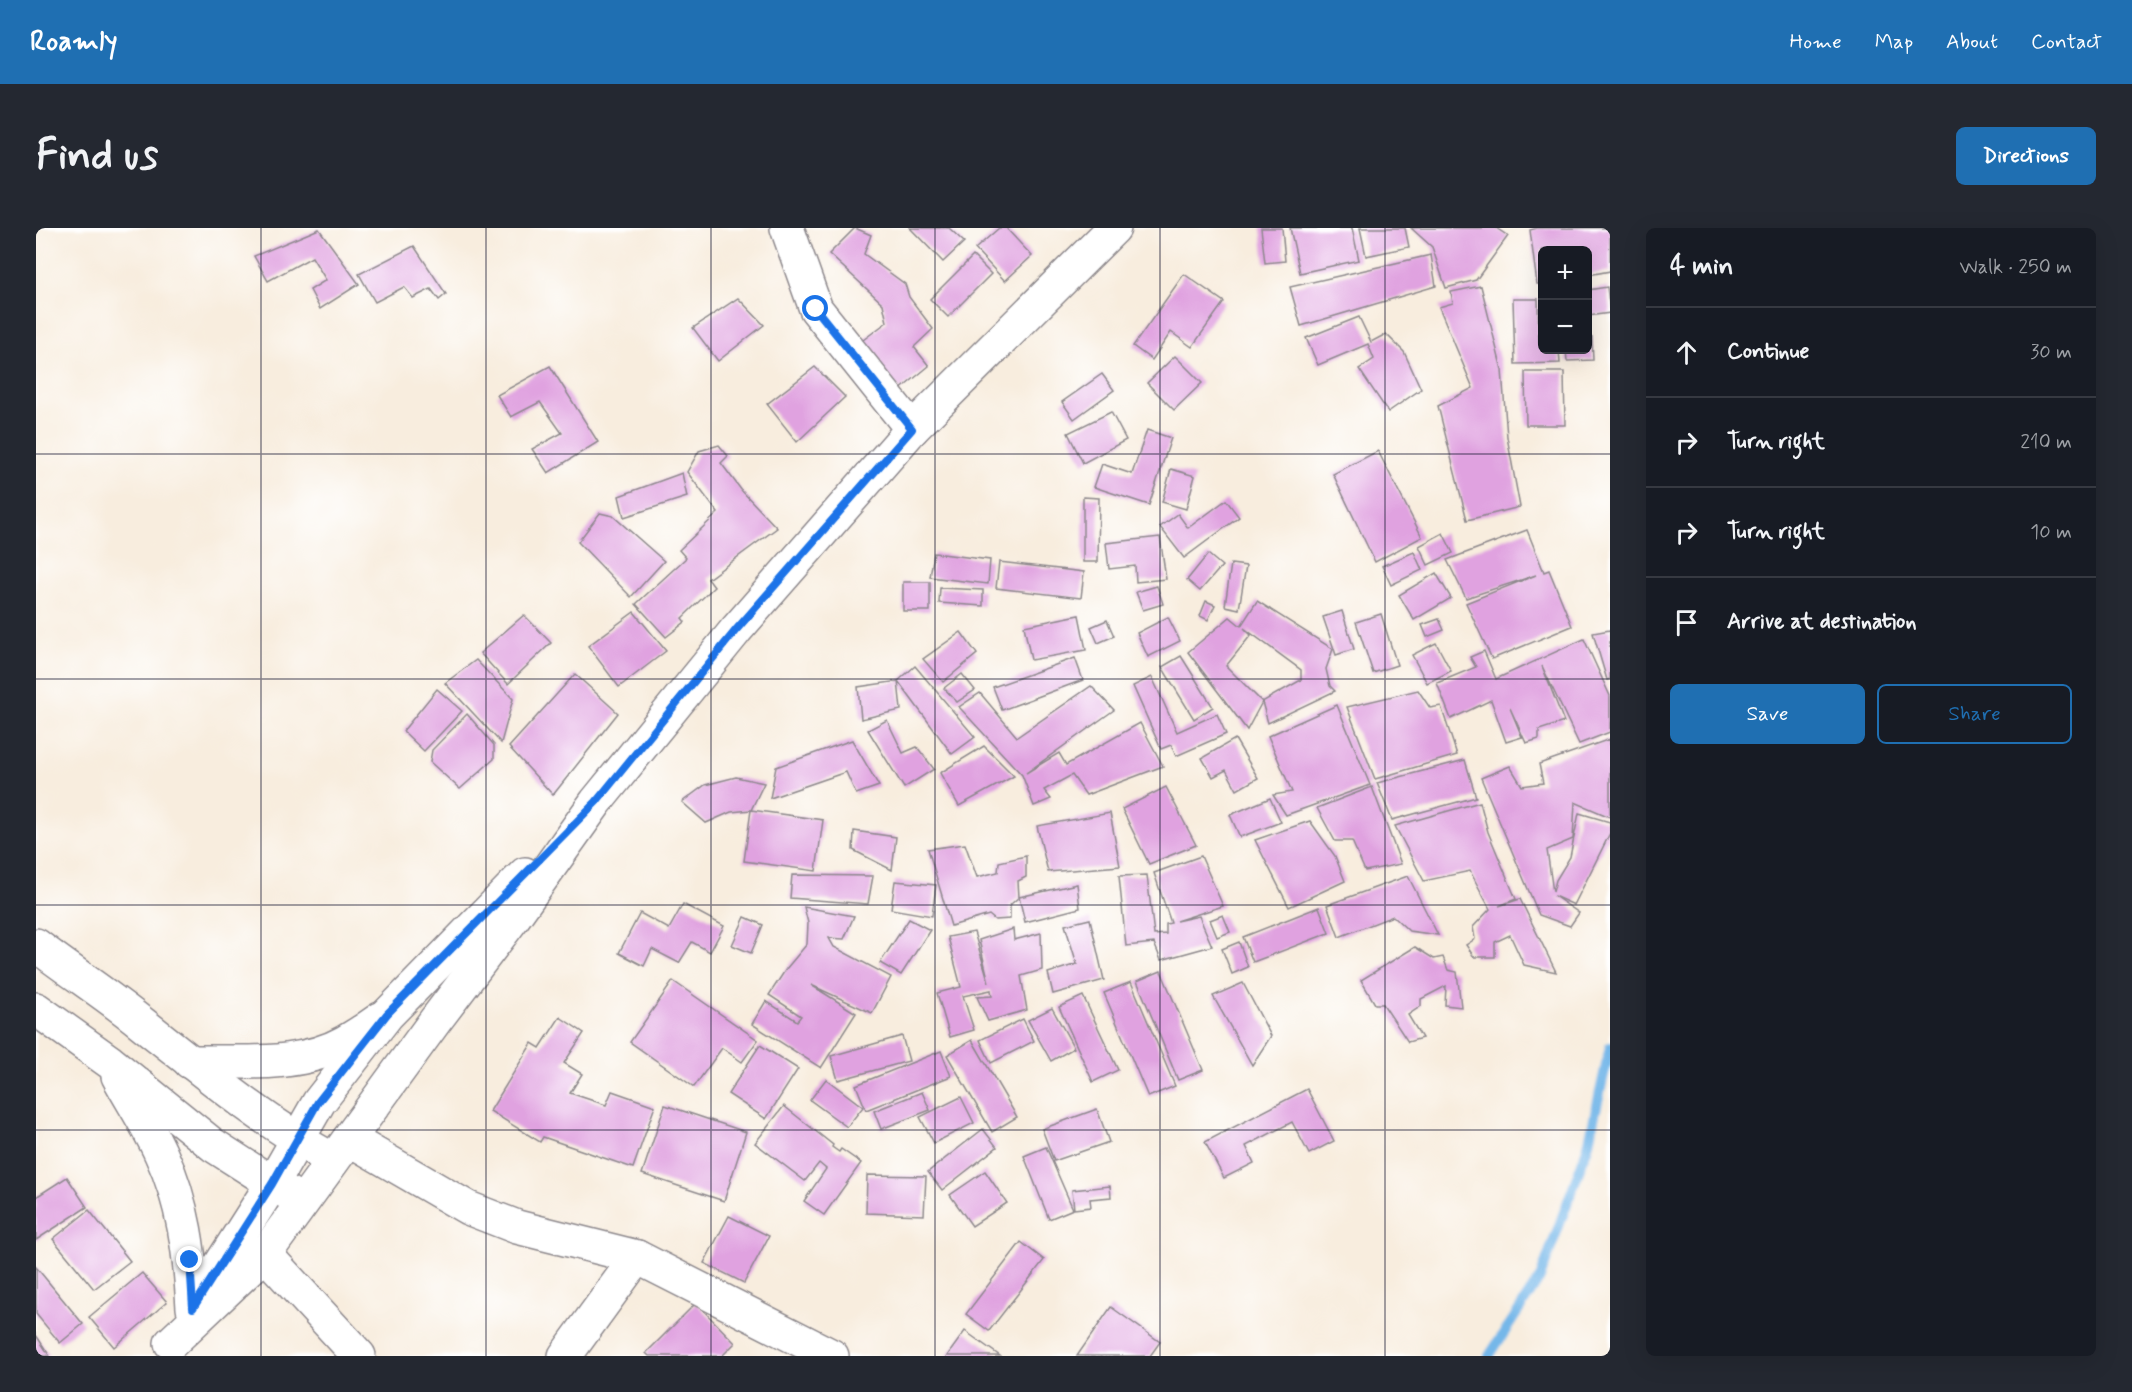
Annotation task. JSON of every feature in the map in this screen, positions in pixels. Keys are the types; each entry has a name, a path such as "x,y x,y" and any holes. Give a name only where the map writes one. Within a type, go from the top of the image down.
{"street":[{"path":"787,228 816,309 912,429"},
{"path":"166,1349 265,1254 596,802 736,630 912,429 1114,228"},
{"path":"166,1349 272,1184 318,1102 387,1014 596,802"},
{"path":"36,945 141,1022 243,1104 296,1140 341,1150 468,1208 517,1227 637,1257 832,1356"},
{"path":"36,1009 110,1062 213,1145 302,1202"},
{"path":"190,1062 274,1062 300,1058 344,1043 387,1014"},
{"path":"110,1062 162,1155 185,1227 193,1308"},
{"path":"265,1254 359,1356"},
{"path":"564,1356 637,1257"}],"building":[{"path":"855,228 871,235 864,254 905,284 909,297 933,329 914,347 929,366 900,390 855,346 887,322 883,304 829,254"},
{"path":"910,228 949,228 964,242 943,262"},
{"path":"999,228 1006,228 1032,256 1005,281 975,249"},
{"path":"1261,228 1282,228 1285,261 1265,263"},
{"path":"1290,228 1352,228 1359,260 1300,273"},
{"path":"1360,228 1405,228 1409,247 1366,256"},
{"path":"1411,228 1496,228 1508,236 1476,280 1446,288 1432,247"},
{"path":"1537,228 1610,228 1610,271 1592,274 1592,246 1538,246 1537,284 1530,230"},
{"path":"319,229 359,284 320,309 310,290 326,280 312,257 268,281 254,256"},
{"path":"414,246 446,294 439,300 431,289 413,298 404,287 375,302 359,274"},
{"path":"1431,255 1436,286 1301,326 1290,287"},
{"path":"973,256 991,274 948,317 930,299"},
{"path":"1184,274 1224,302 1192,347 1171,332 1152,360 1133,346"},
{"path":"1481,286 1502,370 1507,437 1520,507 1467,520 1438,406 1473,388 1439,307 1453,303 1451,292"},
{"path":"1607,287 1610,313 1592,315 1592,289"},
{"path":"738,298 764,325 718,361 693,328"},
{"path":"1513,299 1538,299 1538,354 1559,354 1560,363 1515,364"},
{"path":"1359,317 1371,342 1386,334 1404,352 1421,389 1388,412 1359,369 1374,359 1368,344 1318,365 1306,338"},
{"path":"1592,337 1593,360 1567,361 1566,354 1592,354"},
{"path":"1175,356 1202,383 1174,410 1147,383"},
{"path":"550,366 598,442 548,473 532,449 562,433 540,402 511,417 497,395"},
{"path":"815,367 845,397 797,442 767,404"},
{"path":"1525,372 1564,372 1565,425 1526,425"},
{"path":"1102,374 1114,390 1074,419 1062,402"},
{"path":"1111,412 1126,440 1083,463 1068,433"},
{"path":"1147,430 1171,438 1149,505 1094,487 1102,464 1132,474"},
{"path":"719,445 728,456 721,463 742,491 777,528 708,579 714,587 682,618 685,622 666,637 636,604 686,558 679,550 718,513 687,472 699,451"},
{"path":"1378,451 1422,537 1375,562 1333,474"},
{"path":"1171,469 1195,476 1186,509 1162,502"},
{"path":"682,473 687,497 624,517 619,496"},
{"path":"1083,497 1099,498 1098,562 1083,562"},
{"path":"1226,500 1239,517 1184,558 1160,527 1178,514 1188,528"},
{"path":"600,513 613,516 664,561 631,597 578,542"},
{"path":"1527,530 1544,572 1549,570 1572,626 1492,659 1466,603 1536,575 1466,598 1447,560"},
{"path":"1443,533 1453,553 1428,565 1419,546"},
{"path":"1160,537 1166,579 1136,582 1135,566 1109,569 1106,543"},
{"path":"1414,552 1422,570 1391,585 1382,566"},
{"path":"934,553 990,560 988,584 930,577"},
{"path":"1208,554 1222,566 1200,591 1187,580"},
{"path":"999,562 1084,572 1081,598 996,588"},
{"path":"1231,564 1246,566 1239,609 1225,606"},
{"path":"1436,573 1451,598 1414,620 1399,595"},
{"path":"903,582 930,582 930,611 903,611"},
{"path":"1157,586 1163,604 1143,610 1136,592"},
{"path":"940,588 983,590 983,606 939,603"},
{"path":"1206,601 1215,605 1208,620 1200,616"},
{"path":"1257,601 1333,649 1326,669 1330,686 1335,691 1268,723 1262,702 1247,730 1188,652 1230,617 1241,626","holes":["1244,628 1301,670 1301,680 1262,702 1226,666 1251,635"]},
{"path":"1342,611 1354,649 1336,655 1323,617"},
{"path":"634,612 666,651 619,687 588,646"},
{"path":"1381,614 1397,665 1373,673 1356,622"},
{"path":"524,615 551,643 508,684 480,653"},
{"path":"1079,615 1086,650 1031,660 1024,626"},
{"path":"1168,617 1180,641 1148,657 1137,633"},
{"path":"1439,619 1444,630 1427,637 1422,625"},
{"path":"1107,620 1114,636 1098,643 1091,627"},
{"path":"1610,630 1610,679 1607,680 1593,633"},
{"path":"961,632 977,654 943,682 923,659"},
{"path":"1584,639 1610,696 1610,732 1579,744 1542,666 1564,722 1539,730 1539,739 1526,743 1510,708 1522,737 1506,742 1491,700 1451,719 1437,683 1476,667 1470,657 1484,651 1496,679"},
{"path":"1436,643 1451,671 1427,683 1412,655"},
{"path":"1181,656 1213,707 1194,719 1162,667"},
{"path":"1075,658 1083,680 1002,710 993,687"},
{"path":"476,660 513,699 501,743 445,683"},
{"path":"915,666 975,737 952,754 898,681"},
{"path":"575,674 618,713 553,795 509,747"},
{"path":"962,674 975,690 957,702 944,688"},
{"path":"1152,677 1177,732 1217,714 1226,734 1176,756 1171,745 1161,749 1133,686"},
{"path":"898,681 901,710 861,719 858,687"},
{"path":"1091,686 1114,710 1026,773 1059,753 1066,765 1140,723 1163,766 1086,795 1072,775 1044,790 1051,799 1034,806 1022,775 959,707 980,693 1017,737"},
{"path":"437,689 462,711 424,751 403,731"},
{"path":"1418,690 1430,708 1441,706 1457,755 1375,779 1347,707"},
{"path":"1337,705 1370,785 1286,815 1273,795 1292,792 1268,736"},
{"path":"467,714 494,745 494,759 460,789 430,762 432,750"},
{"path":"887,720 903,753 917,747 934,769 904,788 868,730"},
{"path":"1235,739 1258,778 1237,790 1226,770 1213,777 1202,758"},
{"path":"1610,739 1610,817 1575,802 1573,839 1547,850 1553,892 1556,880 1570,857 1579,813 1610,822 1610,833 1574,905 1554,896 1579,913 1570,926 1539,915 1481,778 1510,766 1522,786 1543,783 1539,764"},
{"path":"852,740 879,786 856,794 846,772 770,798 776,767"},
{"path":"984,746 1014,776 959,806 940,773"},
{"path":"1465,760 1476,797 1392,820 1377,783"},
{"path":"736,777 764,783 751,810 731,812 706,823 682,802 705,785"},
{"path":"1166,787 1196,845 1149,864 1122,809"},
{"path":"1372,787 1401,864 1365,871 1352,841 1335,841 1317,808"},
{"path":"1270,798 1281,822 1240,837 1230,815"},
{"path":"1480,802 1488,832 1516,899 1499,906 1520,899 1556,972 1524,965 1510,935 1495,942 1495,957 1474,957 1466,945 1475,939 1473,927 1490,909 1470,871 1424,881 1395,826"},
{"path":"751,810 823,820 816,871 744,861"},
{"path":"1110,813 1120,866 1048,872 1037,826"},
{"path":"1310,821 1335,856 1345,881 1289,907 1255,840"},
{"path":"854,831 896,837 892,870 853,850"},
{"path":"965,844 977,877 998,872 999,862 1026,856 1026,877 1018,881 1019,897 1010,905 1010,919 995,920 989,915 951,926 928,849"},
{"path":"1201,856 1223,906 1176,921 1199,916 1212,946 1161,960 1154,943 1126,946 1119,876 1147,875 1154,935 1166,934 1166,924 1171,923 1154,873"},
{"path":"792,875 873,876 868,904 790,898"},
{"path":"1408,876 1438,935 1409,931 1393,916 1339,937 1327,905"},
{"path":"895,881 936,885 932,916 891,909"},
{"path":"1077,884 1080,908 1025,922 1019,897"},
{"path":"683,904 724,926 710,952 692,942 679,963 652,949 644,966 619,953 640,913 669,929"},
{"path":"804,907 854,916 844,939 829,938 834,947 891,977 872,1013 811,985 856,1013 821,1068 752,1024 766,1001 797,1021 801,1016 769,995 786,969 807,944 808,923"},
{"path":"1319,907 1329,933 1253,962 1243,937"},
{"path":"1223,915 1230,932 1217,937 1210,920"},
{"path":"745,917 763,925 751,953 732,945"},
{"path":"909,919 930,930 901,975 880,963"},
{"path":"1090,919 1104,980 1053,994 1048,973 1077,964 1065,925"},
{"path":"1013,929 1014,940 1041,933 1042,970 1021,976 1027,1010 988,1021 977,997 992,996 991,990 963,996 974,1030 950,1037 937,993 961,987 948,937 974,932 989,983 979,940"},
{"path":"1239,942 1248,967 1232,974 1222,949"},
{"path":"1415,947 1434,959 1443,957 1448,970 1457,972 1461,1007 1445,1005 1446,986 1421,999 1421,1006 1408,1015 1422,1038 1408,1042 1383,1004 1375,1004 1361,980"},
{"path":"1161,971 1203,1070 1178,1080 1137,981"},
{"path":"673,981 758,1040 742,1062 722,1048 694,1087 630,1042"},
{"path":"1131,982 1175,1086 1148,1097 1104,993"},
{"path":"1243,983 1271,1036 1252,1065 1213,996"},
{"path":"1083,996 1118,1070 1093,1082 1059,1007"},
{"path":"1052,1008 1074,1048 1051,1061 1028,1020"},
{"path":"560,1017 584,1033 564,1063 582,1074 570,1093 606,1105 612,1091 655,1106 633,1168 543,1137 540,1142 490,1111 532,1043 540,1048"},
{"path":"1023,1019 1034,1041 991,1063 980,1040"},
{"path":"902,1036 909,1061 838,1080 831,1056"},
{"path":"972,1040 1017,1117 992,1132 947,1055"},
{"path":"760,1045 798,1069 766,1119 728,1094"},
{"path":"941,1051 951,1076 866,1110 856,1085"},
{"path":"826,1079 863,1107 847,1127 810,1100"},
{"path":"1307,1089 1334,1141 1309,1154 1292,1122 1246,1146 1254,1163 1224,1178 1205,1142"},
{"path":"922,1092 930,1110 881,1129 874,1111"},
{"path":"961,1097 974,1123 934,1143 920,1117"},
{"path":"665,1105 746,1132 724,1201 642,1174"},
{"path":"784,1106 833,1145 832,1147 839,1152 841,1149 861,1163 824,1215 804,1201 826,1169 819,1163 805,1181 755,1143"},
{"path":"1097,1109 1109,1142 1054,1161 1042,1129"},
{"path":"983,1129 997,1147 942,1190 928,1172"},
{"path":"1046,1147 1073,1209 1049,1219 1024,1156"},
{"path":"985,1171 1007,1203 972,1226 950,1195"},
{"path":"867,1175 926,1176 924,1215 866,1213"},
{"path":"67,1177 87,1207 36,1240 36,1197"},
{"path":"1110,1186 1111,1197 1090,1199 1091,1207 1074,1209 1072,1190"},
{"path":"89,1210 130,1261 94,1289 53,1239"},
{"path":"729,1216 769,1236 744,1283 704,1263"},
{"path":"1021,1242 1044,1260 989,1331 966,1314"},
{"path":"36,1267 83,1324 60,1343 36,1314"},
{"path":"142,1273 167,1302 114,1347 89,1317"},
{"path":"696,1303 735,1343 722,1356 649,1356 646,1353"},
{"path":"1111,1307 1160,1342 1150,1356 1077,1356"},
{"path":"965,1331 1000,1356 947,1356"},
{"path":"36,1335 49,1355 48,1356 36,1356"}],"waterway":[{"path":"1489,1356 1540,1278 1588,1146 1610,1047"}],"route":[{"path":"190,1260 193,1308 272,1184 318,1102 387,1014 596,802 736,630 912,429 816,309"}]}
